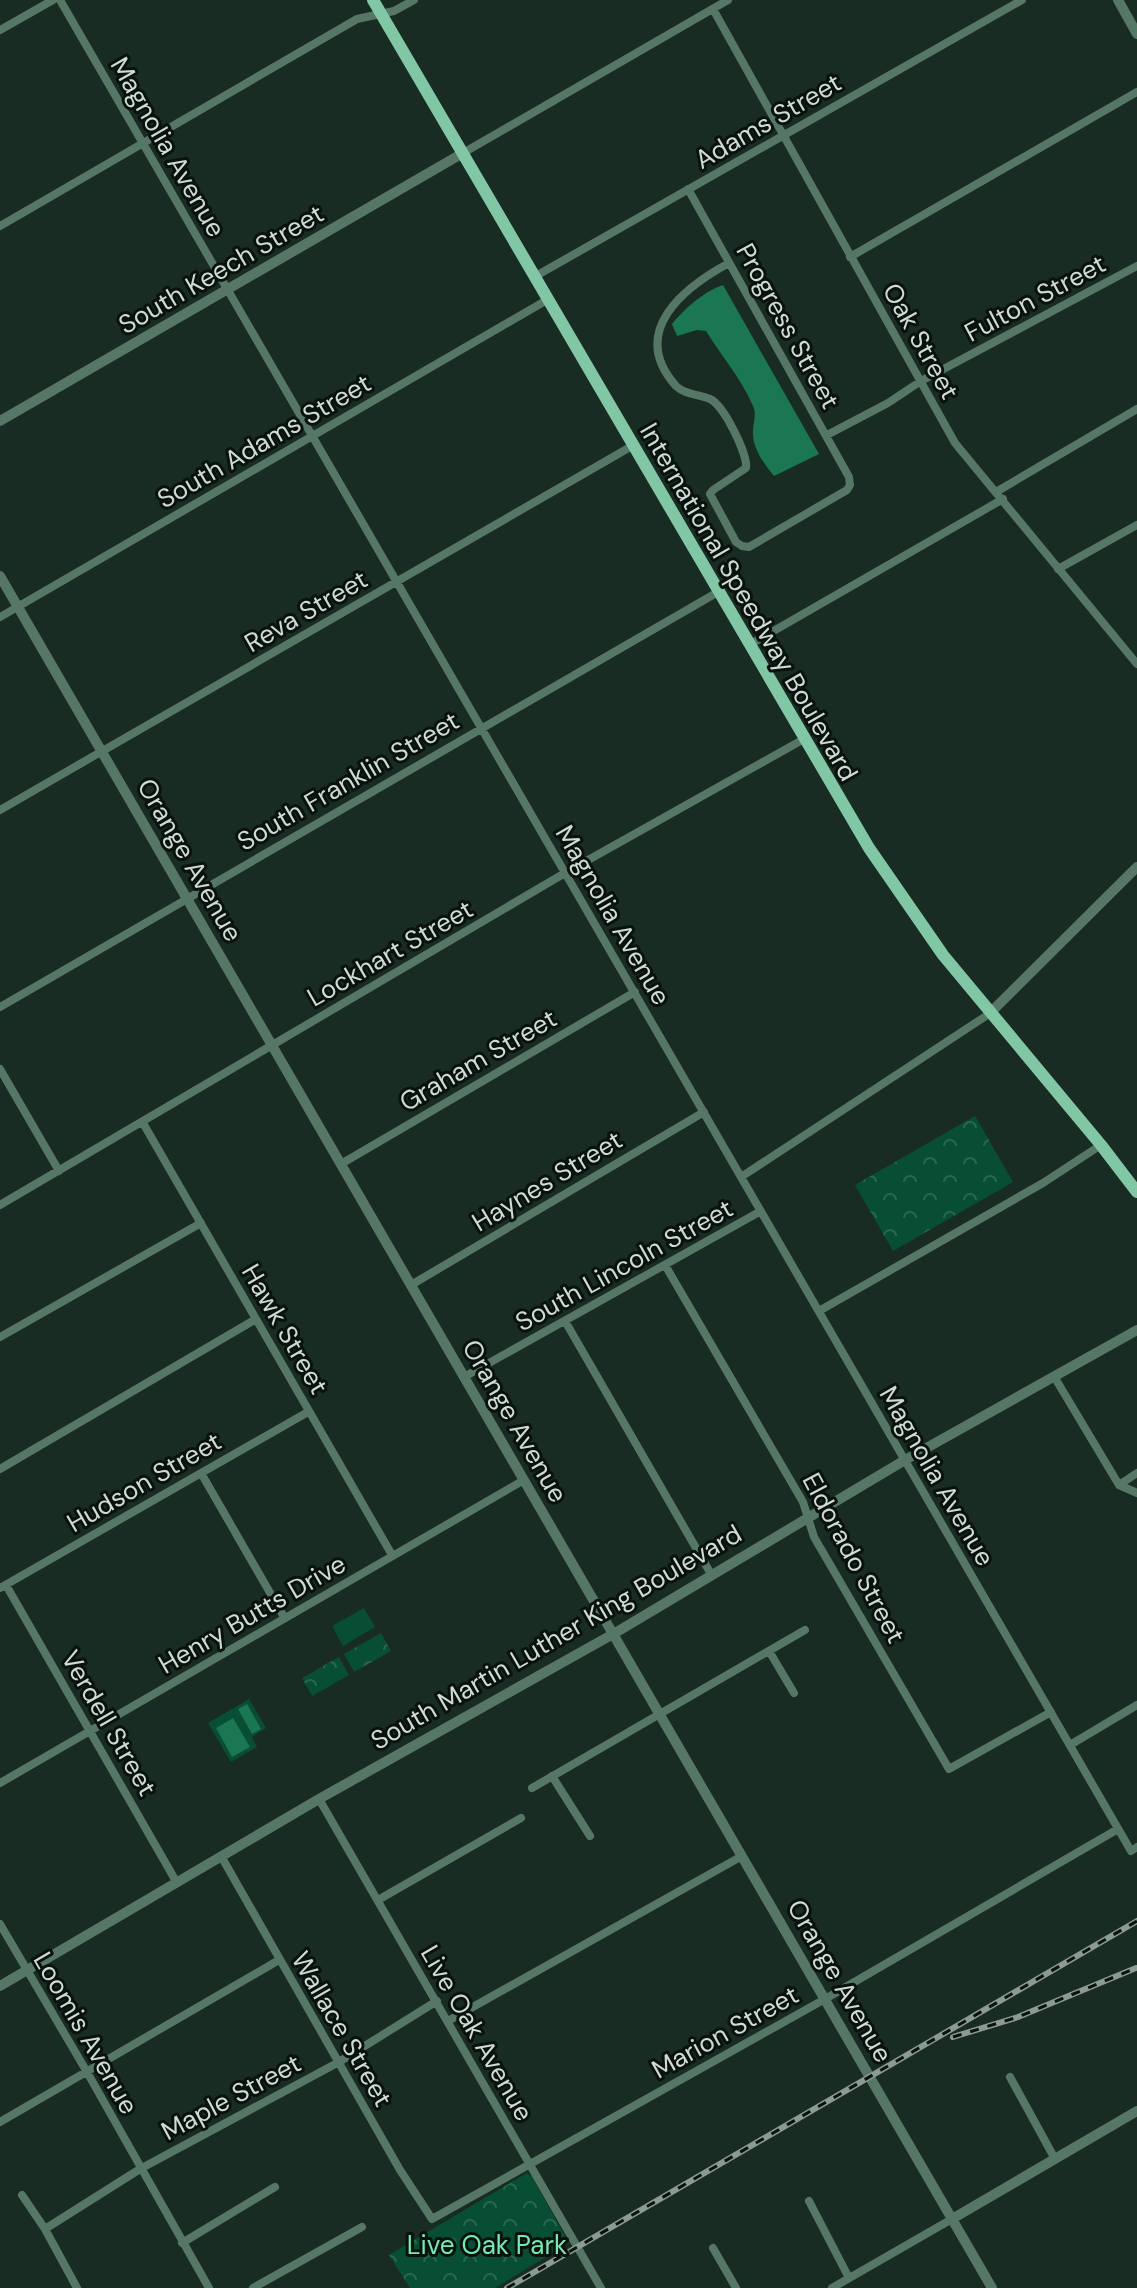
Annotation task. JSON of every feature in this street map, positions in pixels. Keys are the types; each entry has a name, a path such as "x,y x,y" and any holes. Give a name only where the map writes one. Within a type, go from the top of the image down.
{"main road":[{"name":"International Speedway Boulevard","path":"373,0 804,739 889,878 989,1014 1137,1192"}],"street":[{"path":"0,30 53,0"},
{"name":"Magnolia Avenue","path":"60,0 1118,1829 1134,1849"},
{"path":"0,226 357,19 398,9 414,0"},
{"path":"463,153 728,0"},
{"name":"Adams Street","path":"534,277 1022,0"},
{"path":"1118,0 1137,34"},
{"name":"Oak Street","path":"713,9 955,443 1137,664"},
{"path":"850,257 1137,92"},
{"name":"South Keech Street","path":"0,421 463,153"},
{"name":"Progress Street","path":"688,189 849,477 847,490 755,543 742,546 736,542 710,494 746,468 744,451 716,403 677,387 667,372 657,345 663,316 677,299 702,278 729,263"},
{"name":"Fulton Street","path":"827,435 888,403 921,381 1137,266"},
{"name":"South Adams Street","path":"0,617 547,300"},
{"path":"749,645 1137,409"},
{"name":"Reva Street","path":"0,810 632,446"},
{"path":"1058,569 1137,525"},
{"name":"Orange Avenue","path":"0,576 992,2288"},
{"name":"South Franklin Street","path":"0,1007 718,592"},
{"path":"1128,652 1137,647"},
{"name":"Lockhart Street","path":"0,1205 565,873 804,739"},
{"path":"989,1014 1137,867"},
{"name":"Graham Street","path":"341,1164 635,992"},
{"name":"South Lincoln Street","path":"741,1177 989,1014"},
{"path":"0,1069 59,1171"},
{"name":"Haynes Street","path":"411,1285 704,1112"},
{"name":"Hawk Street","path":"143,1123 392,1555"},
{"path":"819,1311 1043,1183 1101,1145"},
{"name":"South Lincoln Street","path":"464,1377 761,1211"},
{"path":"0,1337 201,1223"},
{"name":"Eldorado Street","path":"665,1265 803,1502 814,1537 949,1769 1051,1712"},
{"path":"0,1469 256,1319"},
{"path":"565,1321 711,1574"},
{"name":"South Martin Luther King Boulevard","path":"0,1986 319,1799 615,1633 905,1460 1137,1330"},
{"path":"1055,1378 1119,1485 1137,1493"},
{"name":"Hudson Street","path":"3,1586 308,1412"},
{"path":"201,1473 284,1617"},
{"path":"1119,1485 1137,1473"},
{"name":"Henry Butts Drive","path":"0,1783 524,1480"},
{"name":"Verdell Street","path":"3,1586 91,1731 177,1883"},
{"path":"532,1788 805,1630"},
{"path":"769,1651 794,1693"},
{"path":"1070,1745 1137,1705"},
{"path":"552,1776 590,1836"},
{"name":"Live Oak Avenue","path":"319,1799 601,2288"},
{"path":"378,1900 521,1818"},
{"name":"Marion Street","path":"432,2219 825,1999 1118,1829"},
{"name":"Wallace Street","path":"221,1856 400,2170 432,2219"},
{"path":"448,2021 742,1856"},
{"name":"Loomis Avenue","path":"0,1924 209,2288"},
{"path":"0,2122 279,1960"},
{"name":"Maple Street","path":"45,2229 140,2169 339,2062 437,2001"},
{"path":"1010,2077 1055,2159"},
{"path":"832,2288 1137,2111"},
{"path":"182,2243 275,2187"},
{"path":"22,2195 45,2229 77,2288"},
{"path":"809,2201 849,2278"},
{"path":"253,2288 362,2227"},
{"path":"713,2248 736,2288"}],"green space":[{"path":"975,1116 1013,1182 893,1251 855,1185"},
{"path":"364,1608 375,1627 343,1646 332,1626"},
{"path":"381,1633 391,1651 354,1672 344,1654"},
{"path":"339,1657 349,1675 312,1696 302,1678"},
{"path":"249,1699 266,1728 252,1737 257,1747 231,1762 208,1723"},
{"name":"Live Oak Park","path":"527,2173 569,2243 495,2288 410,2288 389,2255"}],"shaded area":[{"path":"723,285 819,454 774,476 757,450 753,437 754,409 731,368 706,331 697,330 677,336 672,324 695,301"},
{"path":"247,1704 261,1729 252,1734 238,1709"},
{"path":"233,1718 250,1747 232,1757 216,1728"}],"railway":[{"path":"507,2288 1137,1921"},
{"path":"953,2037 1018,2017 1136,1968"}]}
